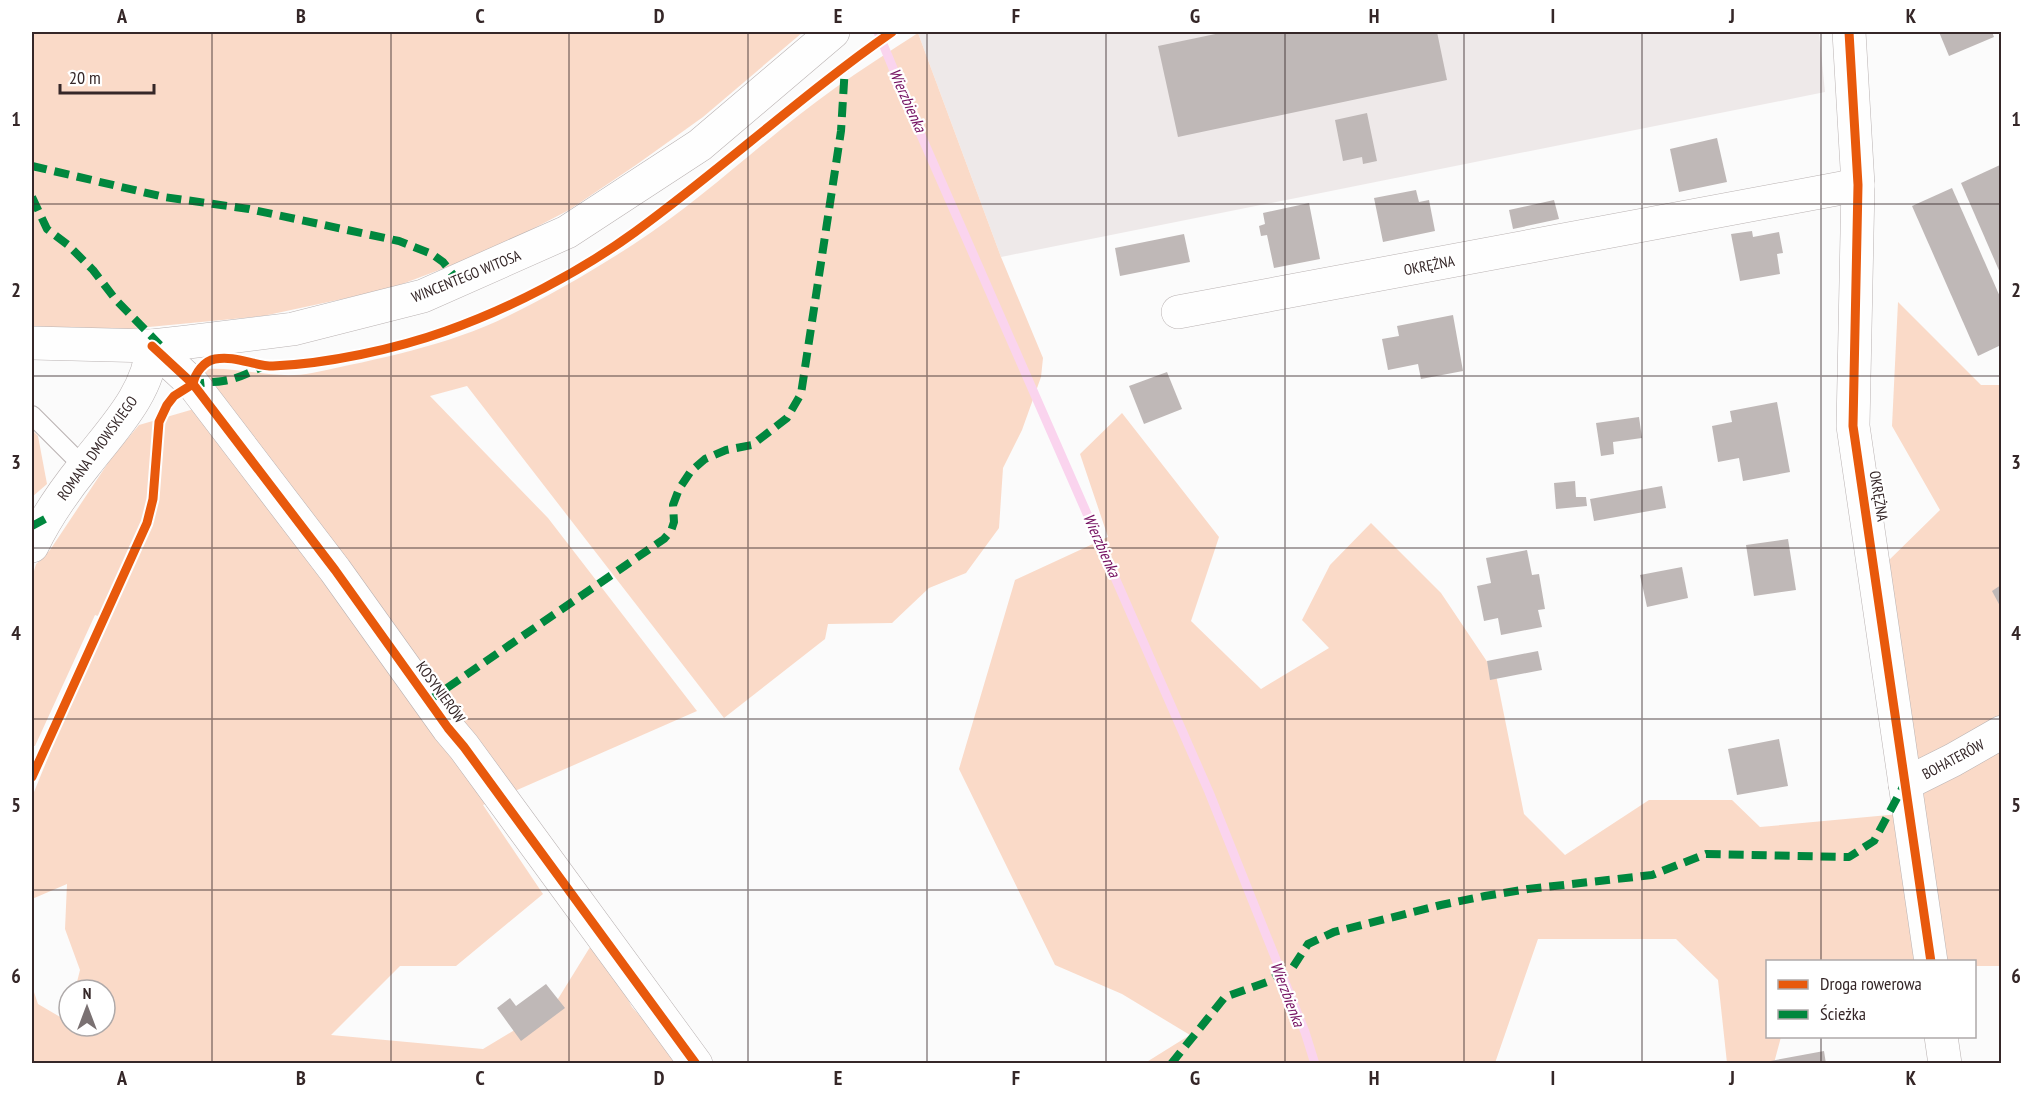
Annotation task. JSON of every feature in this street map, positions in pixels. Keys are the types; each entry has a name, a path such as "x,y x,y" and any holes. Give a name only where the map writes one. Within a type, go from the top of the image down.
{"street":[{"name":"WINCENTEGO WITOSA","path":"32,344 152,346 293,329 423,296 567,232 705,141 833,32"},
{"name":"OKRĘŻNA","path":"1849,32 1858,185 1853,426 1931,960"},
{"name":"OKRĘŻNA","path":"1178,312 1858,185"},
{"name":"ROMANA DMOWSKIEGO","path":"32,546 45,519 111,432 136,394 147,374 152,346"},
{"name":"KOSYNIERÓW","path":"152,346 193,384 335,570 448,728 696,1064"},
{"name":"BOHATERÓW","path":"1905,784 2001,732"},
{"path":"1941,1038 1945,1064"}],"lane":[{"path":"32,415 83,466"}],"shaded area":[{"path":"32,32 803,32 703,117 636,165 569,210 492,250 389,289 263,316 128,329 32,328"},
{"path":"1819,32 1825,92 1001,257 918,33"},
{"path":"918,33 1001,257 1043,358 1041,377 1022,430 1003,468 999,528 966,573 929,588 892,623 828,624 825,639 724,718 467,386 430,396 548,518 697,711 483,805 543,894 456,966 400,966 331,1035 483,1049 553,1007 595,939 632,1007 682,1063 32,1063 32,986 38,1004 57,1015 57,1038 117,1038 117,978 78,978 80,970 65,929 67,884 32,899 32,797 60,728 110,620 95,615 35,746 32,746 32,578 36,564 50,550 112,457 139,425 194,409 195,370 224,369 282,375 312,373 437,344 524,308 588,273 660,226 809,107"},
{"path":"1898,302 1981,385 2001,385 2001,966 1976,966 1976,960 1766,960 1766,1038 1781,1038 1774,1063 1727,1063 1718,980 1676,939 1538,939 1495,1063 1145,1063 1190,1035 1122,994 1055,965 959,769 1015,580 1108,537 1080,454 1122,413 1219,537 1191,621 1261,689 1329,648 1302,620 1330,565 1371,523 1441,593 1496,675 1524,814 1565,855 1649,800 1732,800 1760,827 1921,812 1884,565 1940,510 1892,426"},
{"path":"32,430 38,436 47,484 32,497"}],"building":[{"path":"1225,32 1437,32 1447,80 1178,137 1158,46"},
{"path":"1939,32 1992,32 1994,37 1949,56"},
{"path":"1367,113 1377,161 1363,164 1362,157 1343,161 1335,120"},
{"path":"1717,138 1727,182 1679,192 1670,149"},
{"path":"2000,165 2001,169 2001,275 1961,183"},
{"path":"1952,188 2001,299 2001,345 1978,356 1912,206"},
{"path":"1416,190 1419,202 1429,200 1435,231 1383,242 1374,198"},
{"path":"1554,200 1559,219 1513,229 1509,210"},
{"path":"1309,203 1320,259 1274,268 1267,235 1261,236 1259,226 1265,224 1263,213"},
{"path":"1752,231 1753,237 1779,232 1783,253 1777,254 1780,274 1740,281 1731,234"},
{"path":"1184,234 1190,262 1120,276 1115,248"},
{"path":"1453,315 1463,371 1421,379 1418,364 1388,370 1382,339 1399,336 1397,326"},
{"path":"1167,372 1182,409 1144,424 1129,386"},
{"path":"1777,402 1790,472 1743,481 1739,458 1718,462 1712,426 1732,422 1730,411"},
{"path":"1639,417 1642,438 1613,442 1614,454 1601,456 1596,423"},
{"path":"1575,481 1576,497 1586,497 1587,506 1556,509 1554,483"},
{"path":"1662,486 1666,508 1594,521 1590,499"},
{"path":"1788,539 1796,590 1754,596 1746,545"},
{"path":"1527,550 1532,575 1539,574 1545,609 1538,610 1542,627 1501,635 1498,618 1484,621 1477,586 1491,583 1486,558"},
{"path":"1682,567 1688,598 1647,607 1640,575"},
{"path":"2001,585 2001,608 1992,591"},
{"path":"1538,651 1542,670 1490,680 1487,661"},
{"path":"1779,739 1788,786 1737,795 1728,749"},
{"path":"546,984 565,1008 521,1041 497,1008 510,998 516,1006"},
{"path":"1824,1051 1826,1064 1765,1064 1765,1062"}],"waterway":[{"name":"Wierzbienka","path":"878,32 1209,792 1305,1032 1315,1064"}],"marked path":[{"path":"428,701 664,539 671,531 674,522 673,505 679,489 691,471 705,459 726,450 752,445 787,418 801,394 841,131 845,66"},
{"path":"32,166 164,197 249,209 399,241 432,254 443,262 458,281"},
{"path":"32,197 47,229 68,245 93,270 116,300 160,345"},
{"path":"190,387 234,379 264,366"},
{"path":"32,526 45,519"},
{"path":"1171,1064 1225,997 1267,982 1293,967 1308,944 1334,932 1485,896 1652,875 1706,854 1849,857 1874,841 1904,785"}],"cycle path":[{"path":"32,777 147,523 153,499 159,422 174,396 193,384 204,365 211,360 222,358 266,366 294,365 361,354 405,344 446,331 519,301 568,275 635,232 827,80 892,32"},
{"path":"1849,32 1858,185 1853,426 1931,960"},
{"path":"152,346 193,384 335,570 448,728 696,1064"}]}
